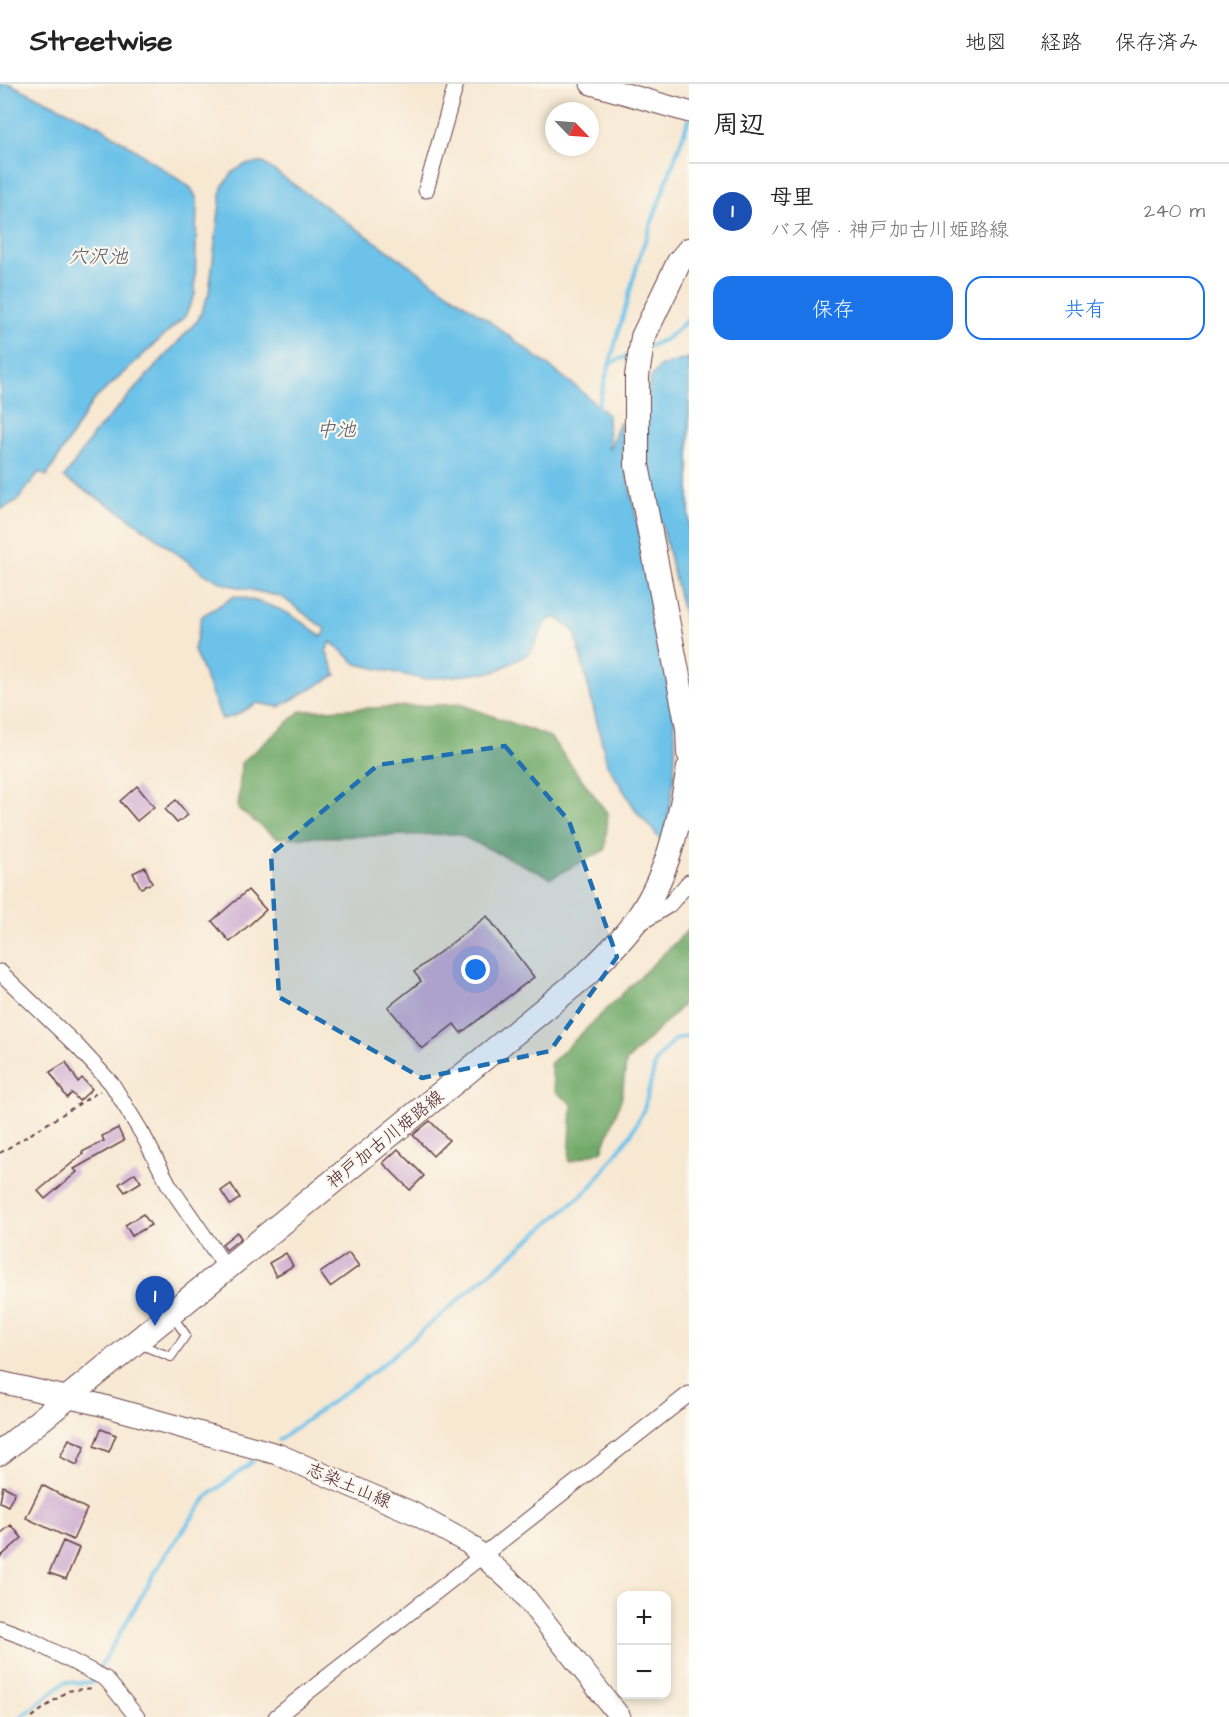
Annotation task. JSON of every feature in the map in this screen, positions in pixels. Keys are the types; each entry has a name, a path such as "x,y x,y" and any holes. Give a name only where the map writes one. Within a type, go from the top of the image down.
{"main road":[{"path":"591,84 689,112"},
{"path":"689,250 679,262 643,337 637,376 636,465 684,705 689,753"},
{"name":"神戸加古川姫路線","path":"0,1453 64,1398 227,1269 586,975 629,930 656,886 678,825 689,768"},
{"name":"志染土山線","path":"0,1382 101,1405 277,1454 413,1513 468,1543 519,1589 620,1717"}],"street":[{"path":"426,190 456,84"},
{"path":"629,930 669,905 689,882"},
{"path":"0,972 78,1047 112,1084 143,1135 169,1185 227,1269"},
{"path":"276,1717 689,1394"},
{"path":"0,1628 27,1638 106,1679 137,1717"}],"lane":[{"path":"134,1342 171,1357 186,1335 170,1314"}],"path":[{"path":"0,1153 112,1084"},
{"path":"32,1717 67,1691 99,1687 106,1679"}],"highlighted area":[{"path":"505,746 569,821 617,957 550,1051 422,1078 279,997 271,854 378,765"}],"green space":[{"path":"460,704 550,737 608,814 605,850 551,878 457,834 277,838 238,809 241,763 301,711"},
{"path":"689,929 689,999 626,1062 622,1097 602,1151 569,1162 572,1104 555,1091 550,1064"}],"water":[{"name":"穴沢池","path":"0,84 10,84 100,126 191,188 197,199 195,294 185,316 92,402 47,476 39,472 18,500 0,510"},
{"name":"中池","path":"263,163 489,321 579,389 608,415 609,450 620,422 623,456 671,687 675,748 674,778 670,809 662,841 637,812 607,764 575,632 555,617 546,622 530,653 494,672 423,679 357,664 331,642 326,651 336,675 279,707 257,703 234,716 222,719 194,650 202,616 235,596 282,610 322,637 326,630 282,597 225,584 205,574 121,512 64,478 94,434 198,320 209,293 222,187 234,171 246,164"},
{"path":"689,358 689,638 646,458 647,396 651,377 661,366"}],"building":[{"path":"137,786 154,807 137,821 120,801"},
{"path":"176,800 188,815 177,823 165,809"},
{"path":"145,867 152,883 141,888 133,873"},
{"path":"248,890 266,910 230,942 212,921"},
{"path":"487,916 534,977 461,1033 454,1024 422,1049 388,1007 421,981 414,972"},
{"path":"66,1062 78,1082 82,1078 92,1089 79,1101 72,1093 67,1098 50,1072"},
{"path":"430,1121 449,1140 433,1156 413,1135"},
{"path":"118,1128 124,1141 74,1169 77,1172 45,1199 38,1191 83,1154 82,1152 104,1141 102,1136"},
{"path":"398,1149 424,1176 410,1190 383,1163"},
{"path":"135,1173 141,1182 125,1192 119,1184"},
{"path":"231,1184 240,1198 230,1205 221,1191"},
{"path":"143,1214 151,1225 132,1236 125,1225"},
{"path":"237,1232 241,1238 226,1250 222,1244"},
{"path":"286,1253 293,1266 276,1276 269,1263"},
{"path":"349,1253 359,1266 330,1287 320,1273"},
{"path":"101,1429 116,1435 109,1452 94,1446"},
{"path":"69,1439 85,1446 77,1465 60,1457"},
{"path":"42,1485 87,1509 73,1540 26,1518"},
{"path":"3,1486 15,1492 8,1506 0,1502"},
{"path":"11,1525 22,1538 0,1557 0,1534"},
{"path":"63,1541 79,1548 66,1579 49,1573"}],"waterway":[{"path":"597,409 640,255 689,119"},
{"path":"650,346 666,339 689,319"},
{"path":"611,363 632,354"},
{"path":"279,1440 377,1369 590,1188 631,1134 644,1109 656,1061 674,1040 689,1035"},
{"path":"98,1671 166,1554 208,1496 253,1461"},
{"path":"21,1717 65,1682 91,1683 95,1677"}],"place":[{"name":"母里","path":"155,1326"}]}
